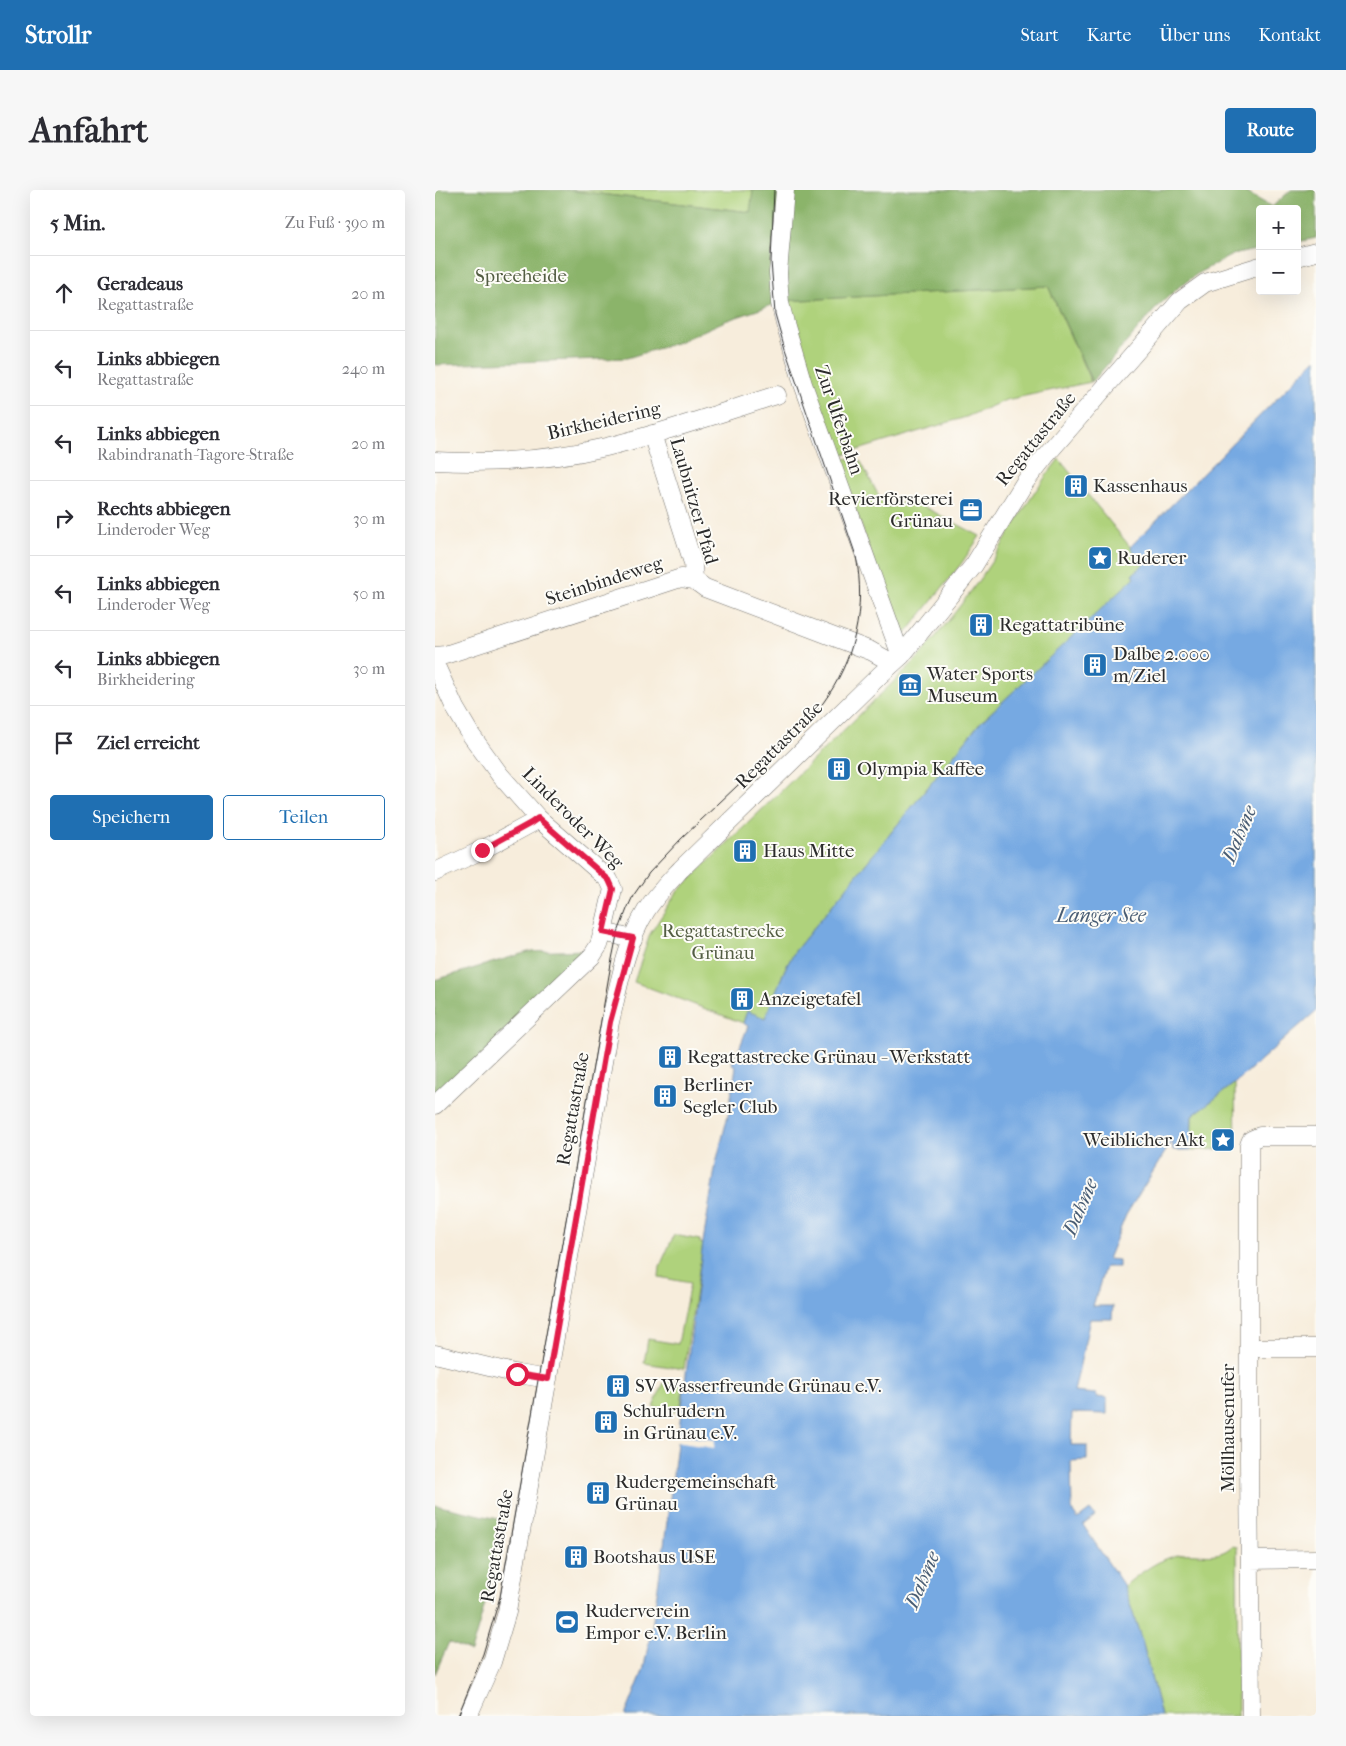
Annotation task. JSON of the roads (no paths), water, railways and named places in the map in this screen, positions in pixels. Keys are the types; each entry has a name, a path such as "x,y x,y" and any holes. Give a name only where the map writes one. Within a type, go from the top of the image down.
{"street":[{"name":"Zur Uferbahn","path":"785,190 778,273 780,303 785,324 897,659"},
{"path":"1301,256 1316,252"},
{"name":"Regattastraße","path":"468,1716 493,1662 507,1612 610,1022 633,938 646,911 664,887 897,659 974,564 1025,482 1047,454 1180,301 1203,292 1223,277 1256,267"},
{"name":"Birkheidering","path":"435,462 502,460 563,455 604,447 777,395"},
{"name":"Laubnitzer Pfad","path":"652,434 693,563 694,580"},
{"name":"Steinbindeweg","path":"435,656 445,655 681,578 694,580"},
{"path":"694,580 705,588 871,652 897,659"},
{"name":"Linderoder Weg","path":"435,664 455,708 471,735 500,775 538,818 609,880 613,889 599,945 592,956 435,1105"},
{"path":"435,872 482,850 538,818"},
{"path":"603,932 633,938"},
{"name":"Möllhausenufer","path":"1251,1716 1249,1153 1251,1140 1261,1136 1316,1136"},
{"path":"1249,1348 1316,1348"},
{"path":"435,1354 517,1374 548,1379"},
{"path":"1250,1560 1316,1559"}],"water":[{"name":"Langer See","path":"1316,359 1316,1011 1235,1083 1192,1116 1191,1150 1173,1150 1172,1141 1126,1215 1108,1259 1119,1260 1119,1267 1105,1267 1093,1306 1113,1306 1112,1319 1090,1319 1074,1392 1096,1394 1096,1397 1107,1398 1107,1414 1072,1413 1071,1445 1087,1445 1087,1460 1071,1461 1072,1511 1078,1519 1090,1510 1095,1516 1083,1525 1124,1586 1143,1644 1161,1716 625,1716 643,1671 652,1627 703,1242 716,1163 728,1115 736,1067 732,1065 733,1057 736,1057 748,1026 743,1023 747,1011 765,1018 785,969 795,951 981,722 1135,577 1133,574 1144,564 1130,547"}],"tram line":[{"path":"458,1716 483,1654 500,1597 617,935 633,896 649,873 681,839 823,703 843,669 855,633 860,595 856,556 785,349 775,314 771,261 774,190"}],"place":[{"name":"Kassenhaus","path":"1076,486"},
{"name":"Revierförsterei Grünau","path":"971,510"},
{"name":"Ruderer","path":"1100,558"},
{"name":"Regattatribüne","path":"981,625"},
{"name":"Dalbe 2.000 m/Ziel","path":"1095,665"},
{"name":"Water Sports Museum","path":"910,685"},
{"name":"Olympia Kaffee","path":"839,769"},
{"name":"Haus Mitte","path":"745,851"},
{"name":"Anzeigetafel","path":"742,999"},
{"name":"Regattastrecke Grünau - Werkstatt","path":"670,1057"},
{"name":"Berliner Segler Club","path":"665,1096"},
{"name":"Weiblicher Akt","path":"1223,1140"},
{"name":"SV Wasserfreunde Grünau e.V.","path":"618,1386"},
{"name":"Schulrudern in Grünau e.V.","path":"606,1422"},
{"name":"Rudergemeinschaft Grünau","path":"598,1493"},
{"name":"Bootshaus USE","path":"576,1557"},
{"name":"Ruderverein Empor e.V. Berlin","path":"567,1622"}],"park label":[{"name":"Spreeheide","path":"521,276"},
{"name":"Regattastrecke Grünau","path":"723,942"}],"water label":[{"name":"Dahme","path":"1239,834"},
{"name":"Dahme","path":"1080,1207"},
{"name":"Dahme","path":"922,1580"}]}
